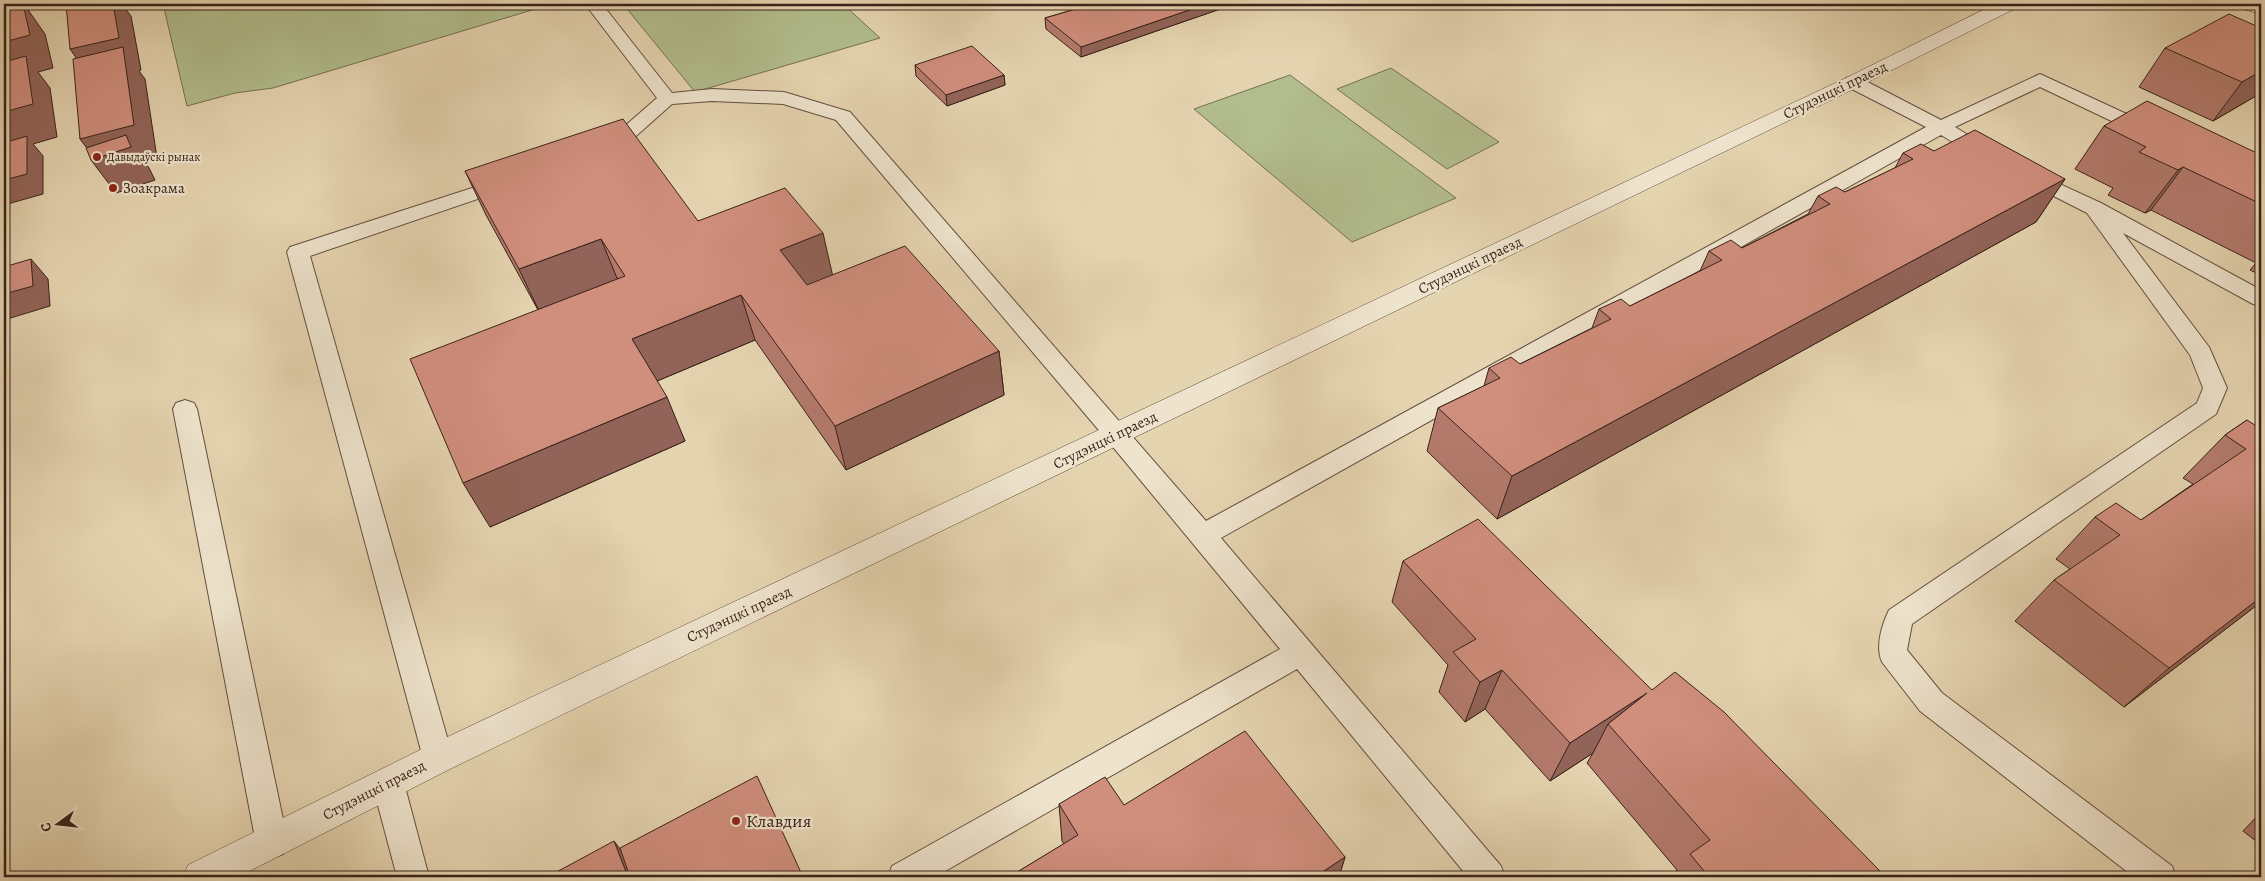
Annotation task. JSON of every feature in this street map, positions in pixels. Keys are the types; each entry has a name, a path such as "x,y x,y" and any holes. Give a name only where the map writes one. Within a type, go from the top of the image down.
{"street":[{"name":"Студэнцкі праезд","path":"201,877 438,758 1853,82 2009,4"},
{"path":"2246,4 2261,8"}],"lane":[{"path":"594,4 667,99"},
{"path":"1202,536 1940,128 2040,80 2165,139"},
{"path":"1853,82 1982,152 2094,208 2261,299"},
{"path":"582,158 610,149 667,99 712,95 784,98 843,116 1117,434 1489,877"},
{"path":"438,758 298,252 525,177"},
{"path":"2094,208 2200,353 2215,388 2207,408 1899,618 1892,653 1931,702 2160,877"},
{"path":"185,409 272,842"},
{"path":"904,877 1299,653"},
{"path":"388,783 413,877"}],"green space":[{"path":"163,4 540,4 542,7 273,88 235,93 187,106"},
{"path":"623,4 843,4 880,38 695,92"},
{"path":"1391,68 1499,142 1447,169 1337,89"},
{"path":"1290,75 1456,198 1352,242 1194,109"}],"building":[{"path":"23,4 30,35 4,42 4,6"},
{"path":"66,4 113,4 119,38 70,49"},
{"path":"1093,4 1207,4 1081,47 1045,18"},
{"path":"2229,14 2261,28 2261,71 2242,82 2165,48"},
{"path":"972,46 1004,75 946,95 915,65"},
{"path":"123,47 134,125 80,139 73,59"},
{"path":"26,56 33,104 4,112 4,62"},
{"path":"2147,101 2261,155 2261,204 2183,167 2178,170 2139,152 2146,147 2104,126"},
{"path":"623,119 698,221 785,188 823,233 780,250 807,285 905,246 999,351 835,426 741,295 632,339 667,397 463,483 410,359 625,276 601,239 519,269 465,171"},
{"path":"1975,130 2065,179 1512,476 1438,408 1500,378 1489,368 1511,357 1520,364 1611,319 1599,309 1621,299 1630,306 1722,260 1709,251 1731,240 1742,248 1830,204 1818,196 1836,187 1845,192 1913,159 1903,153 1921,144 1934,151"},
{"path":"126,135 131,147 91,160 86,148"},
{"path":"27,136 27,174 4,180 4,143"},
{"path":"31,259 33,286 4,294 4,267"},
{"path":"2247,420 2261,429 2261,597 2169,668 2054,580 2120,535 2095,517 2116,503 2141,520 2246,449 2225,435"},
{"path":"1478,519 1652,690 1675,672 1724,712 1885,877 1709,877 1690,854 1710,840 1608,724 1647,693 1570,743 1502,670 1480,682 1453,652 1476,639 1403,561"},
{"path":"1245,731 1345,857 1315,877 1009,877 1078,835 1059,804 1105,777 1124,805"},
{"name":"Клавдия","path":"757,776 803,877 630,877 620,848"},
{"path":"614,841 628,877 552,877 551,875"}],"place":[{"name":"Давыдаўскі рынак","path":"97,157"},
{"name":"Зоакрама","path":"113,188"},
{"name":"Клавдия","path":"736,821"}]}
